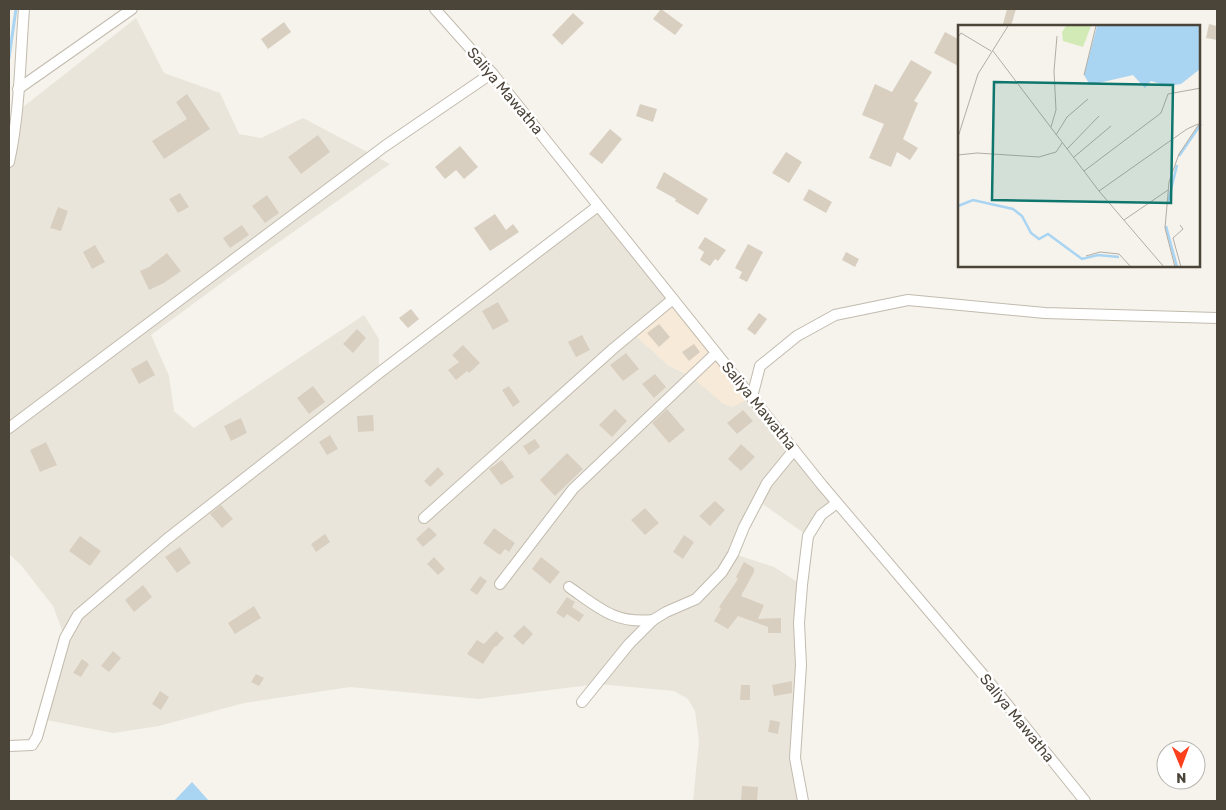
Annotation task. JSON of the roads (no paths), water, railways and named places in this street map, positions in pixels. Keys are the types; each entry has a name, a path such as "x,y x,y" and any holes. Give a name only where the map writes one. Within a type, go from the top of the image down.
{"street":[{"path":"9,162 18,111 24,9"},
{"path":"18,89 132,9"},
{"name":"Saliya Mawatha","path":"435,9 492,73 837,503 985,677 1085,801"},
{"path":"9,428 385,146 492,73"},
{"path":"9,746 32,746 37,737 65,638 78,614 167,539 378,373 598,206"},
{"path":"424,518 614,348 674,299"},
{"path":"752,397 760,366 798,336 834,316 908,300 1044,313 1217,318"},
{"path":"500,584 573,489 716,353"},
{"path":"582,702 630,644 653,620 696,599 722,572 734,554 744,527 767,483 794,450"},
{"path":"803,801 795,758 801,664 799,623 802,585 808,536 821,515 837,503"},
{"path":"570,587 609,615 637,622 653,620"}],"water":[{"path":"192,782 209,801 174,801"}],"waterway":[{"path":"9,58 16,9"}]}
